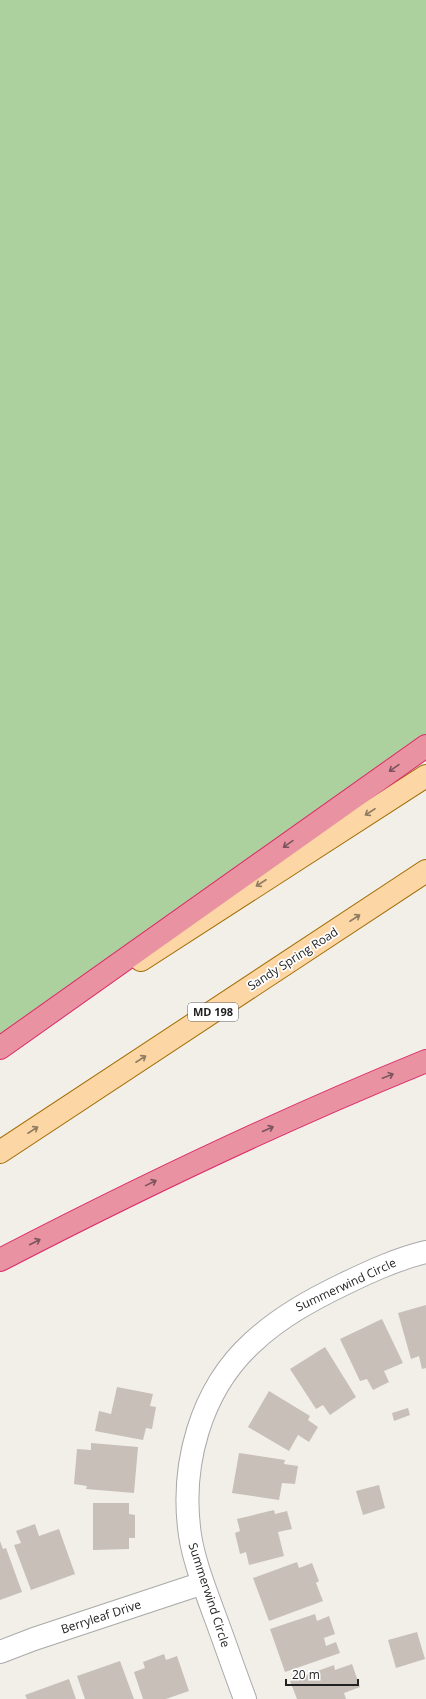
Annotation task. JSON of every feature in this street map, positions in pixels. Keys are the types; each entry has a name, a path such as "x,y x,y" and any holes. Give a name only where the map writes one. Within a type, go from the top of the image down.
{"highway":[{"path":"0,1048 426,746"},
{"path":"0,1260 115,1201 223,1149 363,1086 426,1061"}],"main road":[{"path":"0,1051 426,776"},
{"name":"Sandy Spring Road","path":"0,1152 426,871"}],"street":[{"name":"Summerwind Circle","path":"245,1699 203,1583 191,1536 187,1499 188,1474 197,1433 207,1407 232,1365 252,1342 292,1311 371,1271 394,1261 426,1252"},
{"name":"Berryleaf Drive","path":"0,1652 34,1639 203,1583"}],"green space":[{"path":"0,0 426,0 426,746 0,1048"}],"building":[{"path":"426,1305 426,1368 422,1369 419,1356 411,1359 398,1313"},
{"path":"382,1319 403,1363 384,1371 389,1382 373,1390 367,1379 360,1381 340,1339"},
{"path":"325,1347 356,1397 330,1415 323,1405 316,1409 290,1369"},
{"path":"117,1387 153,1394 150,1406 156,1407 152,1429 146,1428 143,1440 95,1431 99,1411 111,1414"},
{"path":"269,1391 310,1416 308,1420 318,1427 309,1442 298,1435 289,1451 248,1427"},
{"path":"408,1408 410,1415 394,1421 392,1413"},
{"path":"91,1443 138,1447 134,1493 86,1489 87,1486 74,1484 77,1449 91,1450"},
{"path":"239,1453 285,1460 284,1464 298,1466 295,1484 282,1483 279,1500 232,1493"},
{"path":"379,1485 385,1508 363,1515 356,1491"},
{"path":"93,1503 129,1503 129,1514 135,1515 135,1538 129,1538 129,1549 93,1550"},
{"path":"274,1510 275,1514 287,1511 292,1529 278,1532 284,1556 249,1565 246,1552 240,1554 235,1533 240,1531 237,1519"},
{"path":"35,1524 39,1536 59,1529 75,1574 31,1590 14,1545 21,1543 16,1531"},
{"path":"0,1541 3,1549 6,1548 22,1592 0,1600"},
{"path":"297,1562 299,1568 312,1563 319,1581 316,1583 323,1601 269,1621 253,1578"},
{"path":"315,1614 317,1621 329,1616 335,1634 324,1638 326,1646 336,1642 340,1653 285,1672 270,1629"},
{"path":"417,1632 425,1659 396,1668 388,1640"},
{"path":"164,1654 166,1660 177,1656 189,1691 166,1699 143,1699 134,1672 145,1668 143,1662"},
{"path":"120,1661 134,1699 85,1699 77,1676"},
{"path":"352,1664 360,1687 344,1693 346,1699 297,1699 290,1681 334,1665 335,1670"},
{"path":"69,1679 76,1699 27,1699 25,1695"}]}
